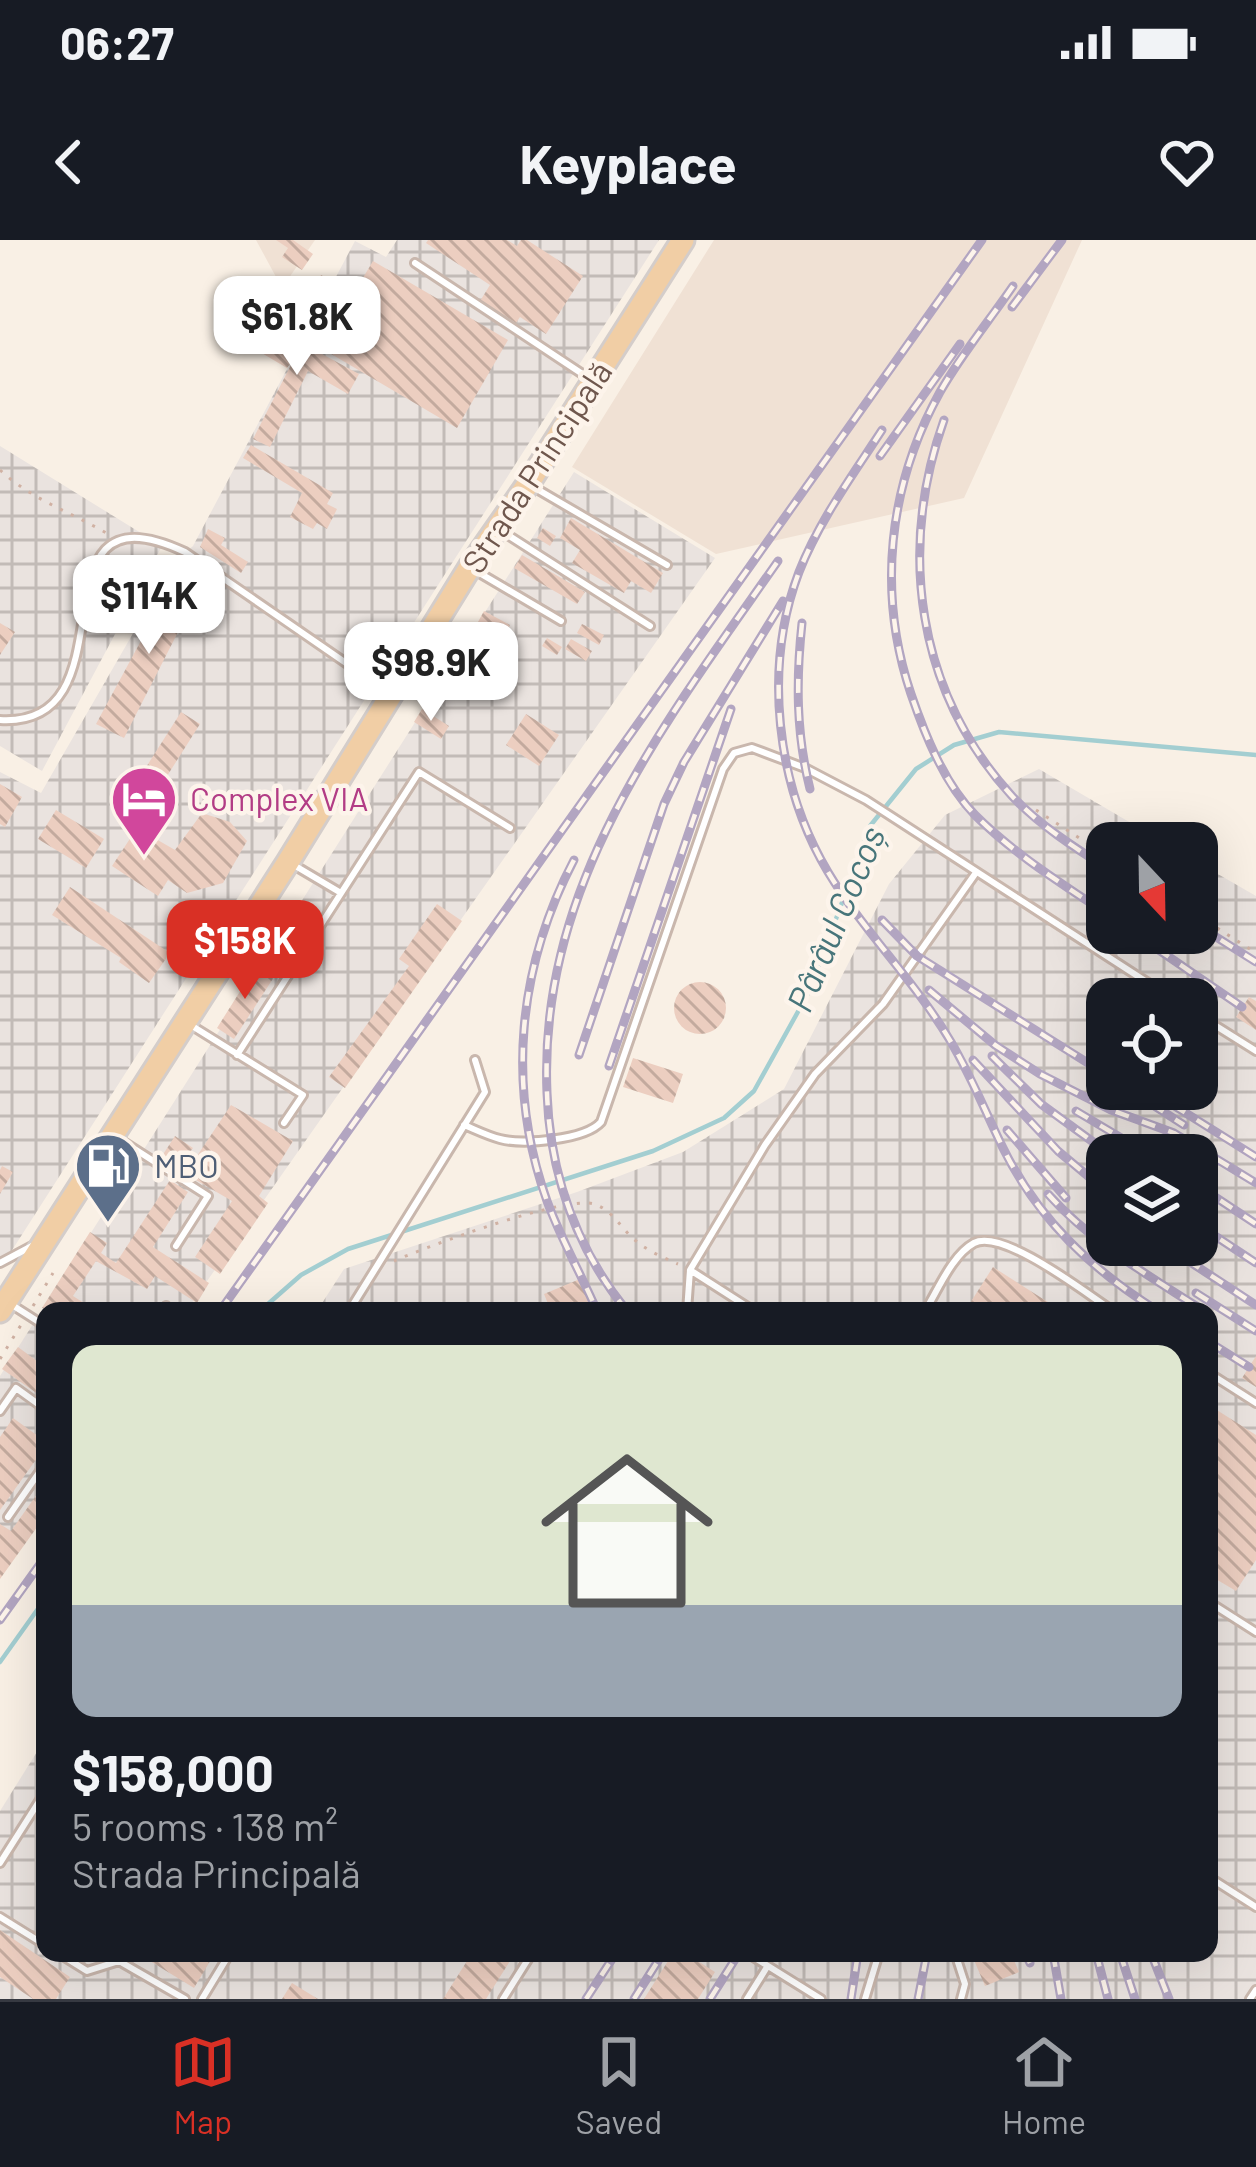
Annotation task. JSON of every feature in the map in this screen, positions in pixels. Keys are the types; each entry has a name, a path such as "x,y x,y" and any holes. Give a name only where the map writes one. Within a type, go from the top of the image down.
{"main road":[{"name":"Strada Principală","path":"3,1306 682,240"}],"lane":[{"path":"415,263 593,381"},
{"path":"528,484 667,565"},
{"path":"497,529 650,626"},
{"path":"0,720 16,721 42,713 60,697 77,661 88,579 100,556 119,542 161,541 185,552 391,694"},
{"path":"470,567 561,621"},
{"path":"464,1125 519,1140 578,1136 601,1122 723,769 734,753 752,748 785,759 866,800 1140,978"},
{"path":"237,1055 419,772 510,828"},
{"path":"288,862 341,893"},
{"path":"688,1302 690,1270 765,1145 814,1074 883,1004 975,874"},
{"path":"186,1022 303,1095 284,1123"},
{"path":"1218,1027 1256,1051"},
{"path":"355,1302 485,1092 475,1060"},
{"path":"113,1136 208,1196 176,1246"},
{"path":"0,1263 50,1234"},
{"path":"931,1302 960,1256 988,1239 1019,1251 1099,1302"},
{"path":"690,1270 740,1302"},
{"path":"3,1306 36,1322"},
{"path":"1218,1378 1256,1403"},
{"path":"0,1411 16,1388 36,1402"},
{"path":"8,1517 36,1477"},
{"path":"1218,1607 1256,1632"},
{"path":"0,1863 36,1806"},
{"path":"1218,1882 1256,1907"},
{"path":"0,1917 36,1939"},
{"path":"72,1962 87,1971 116,1962"},
{"path":"121,1962 185,1999"},
{"path":"202,1999 225,1962"},
{"path":"502,1999 526,1962"},
{"path":"761,1962 821,1999"},
{"path":"866,1999 876,1962"},
{"path":"958,1962 964,1984 961,1999"},
{"path":"747,1999 767,1966"},
{"path":"1250,1999 1256,1990"}],"path":[{"path":"0,470 65,515 119,542"},
{"path":"1036,810 1086,842"},
{"path":"1218,929 1256,953"},
{"path":"394,1260 550,1208 579,1203 609,1213 640,1245 690,1270"}],"shaded area":[{"path":"256,240 315,240 282,288"},
{"path":"397,240 659,240 0,1269 0,772 41,793 173,564 193,546 355,241 386,257"},
{"path":"714,240 1082,240 964,498 716,554 572,467"},
{"path":"0,446 162,546 42,771 0,746"},
{"path":"574,472 715,558 192,1302 47,1302"},
{"path":"1039,769 1129,822 1086,822 1086,954 1218,954 1218,874 1256,896 1256,1999 0,1999 0,1811 36,1753 36,1962 1218,1962 1218,1302 323,1302 344,1269 683,1152 784,1089 889,884 945,815"},
{"path":"36,1319 36,1525 0,1576 0,1376"}],"building":[{"path":"276,240 293,240 313,254 302,270 282,257 288,248"},
{"path":"507,240 517,246 527,240 583,276 546,334 480,301 490,285 426,243"},
{"path":"373,261 508,340 457,428 321,348"},
{"path":"321,275 337,284 314,326 298,317"},
{"path":"274,328 359,374 348,394 308,371 270,447 253,439 295,357 287,368 260,352"},
{"path":"251,445 333,493 327,504 337,509 327,529 317,523 313,529 290,517 302,493 243,458"},
{"path":"571,518 663,573 651,593 631,581 624,593 572,563 580,550 560,538"},
{"path":"543,528 556,536 550,546 537,538"},
{"path":"208,529 225,538 221,545 248,562 241,573 200,547"},
{"path":"522,555 585,592 577,604 514,568"},
{"path":"177,574 201,587 124,738 96,724"},
{"path":"484,611 510,625 500,645 473,631"},
{"path":"0,623 15,632 0,655"},
{"path":"582,624 604,635 599,645 577,633"},
{"path":"547,638 562,647 557,655 542,646"},
{"path":"571,639 592,651 586,661 565,649"},
{"path":"460,648 499,670 490,687 451,664"},
{"path":"422,709 449,726 441,739 414,722"},
{"path":"181,712 200,724 162,784 143,772"},
{"path":"526,714 559,735 539,766 506,745"},
{"path":"0,784 22,797 5,827 0,824"},
{"path":"56,810 104,839 86,868 38,839"},
{"path":"202,813 230,822 247,841 223,883 187,893 168,880 158,896 112,866 137,828 175,850"},
{"path":"70,887 170,953 149,983 119,962 121,958 52,915"},
{"path":"437,904 462,921 345,1088 329,1077 409,966 399,959"},
{"path":"256,966 274,977 234,1039 217,1028"},
{"path":"700,982 719,989 726,1008 719,1027 700,1034 681,1027 674,1008 681,989"},
{"path":"1249,997 1256,1001 1256,1030 1236,1017"},
{"path":"633,1058 683,1074 673,1103 623,1087"},
{"path":"231,1105 293,1141 259,1196 268,1203 220,1274 195,1257 232,1201 160,1159 175,1136 197,1156"},
{"path":"2,1166 13,1172 0,1194 0,1170"},
{"path":"170,1180 188,1192 153,1247 209,1283 198,1302 155,1276 147,1289 96,1261 73,1296 82,1302 46,1302 90,1232 107,1243 101,1253 116,1263"},
{"path":"993,1267 1048,1302 971,1302"},
{"path":"580,1279 589,1302 547,1302 544,1294"},
{"path":"18,1347 36,1360 36,1393 2,1369"},
{"path":"1256,1356 1256,1387 1242,1378"},
{"path":"1218,1411 1256,1435 1256,1560 1236,1591 1218,1580"},
{"path":"13,1418 36,1435 36,1460 0,1510 0,1437"},
{"path":"36,1496 36,1529 0,1579 0,1524 11,1531"},
{"path":"0,1930 36,1954 36,1962 48,1962 70,1977 56,1999 33,1999 0,1977"},
{"path":"152,1962 210,1962 194,1988"},
{"path":"466,1962 509,1962 486,1999 443,1999"},
{"path":"667,1962 699,1962 715,1972 698,1999 644,1999"},
{"path":"975,1962 1015,1962 1019,1972 985,1986"},
{"path":"292,1983 318,1999 282,1999"}],"waterway":[{"name":"Pârâul Cocoș","path":"270,1302 301,1275 348,1249 653,1151 724,1118 754,1091 810,990 870,826 916,769 954,745 999,732 1256,755"},
{"name":"Pârâul Cocoș","path":"0,1662 36,1612"}],"railway":[{"path":"226,1302 982,240"},
{"path":"1012,307 1062,240"},
{"path":"1013,286 966,351 922,428 899,502 893,540 894,617 911,694 954,788 1006,843 1086,900"},
{"path":"880,456 960,344"},
{"path":"944,420 930,469 920,568 936,665 954,711 1012,796 1086,854"},
{"path":"882,430 816,535 788,609 781,647 780,725 796,802 842,894 951,1042 1033,1198 1089,1260 1145,1302"},
{"path":"620,1302 593,1262 569,1208 549,1123 550,1017 563,945 586,876 616,810 652,746 778,561"},
{"path":"579,1055 664,804 684,762 783,601"},
{"path":"802,623 798,706 810,789"},
{"path":"609,1066 731,709"},
{"path":"574,860 540,942 524,1028 523,1071 534,1158 558,1229 593,1302"},
{"path":"882,920 917,956 1086,1062"},
{"path":"1218,938 1256,962"},
{"path":"1165,954 1242,1007"},
{"path":"929,990 995,1045 1040,1074 1111,1110 1174,1133 1256,1183"},
{"path":"992,1056 1041,1104 1086,1137"},
{"path":"973,1060 1086,1174"},
{"path":"1161,1110 1184,1125"},
{"path":"1181,1110 1256,1157"},
{"path":"1076,1111 1115,1134"},
{"path":"1007,1130 1066,1198"},
{"path":"1048,1194 1102,1243 1190,1302"},
{"path":"1218,1199 1256,1224"},
{"path":"1218,1238 1256,1263"},
{"path":"1196,1266 1256,1305"},
{"path":"1196,1293 1210,1302"},
{"path":"1218,1307 1256,1331"},
{"path":"1218,1348 1249,1367"},
{"path":"0,1620 36,1570"},
{"path":"586,1999 610,1962"},
{"path":"634,1999 657,1962"},
{"path":"710,1999 733,1962"},
{"path":"851,1999 857,1962"},
{"path":"918,1999 925,1962"},
{"path":"1055,1962 1061,1999"},
{"path":"1098,1962 1108,1999"},
{"path":"1123,1962 1135,1999"},
{"path":"1155,1962 1169,1999"}],"place":[{"name":"Complex VIA","path":"144,858"},
{"name":"MBO","path":"108,1225"}]}
